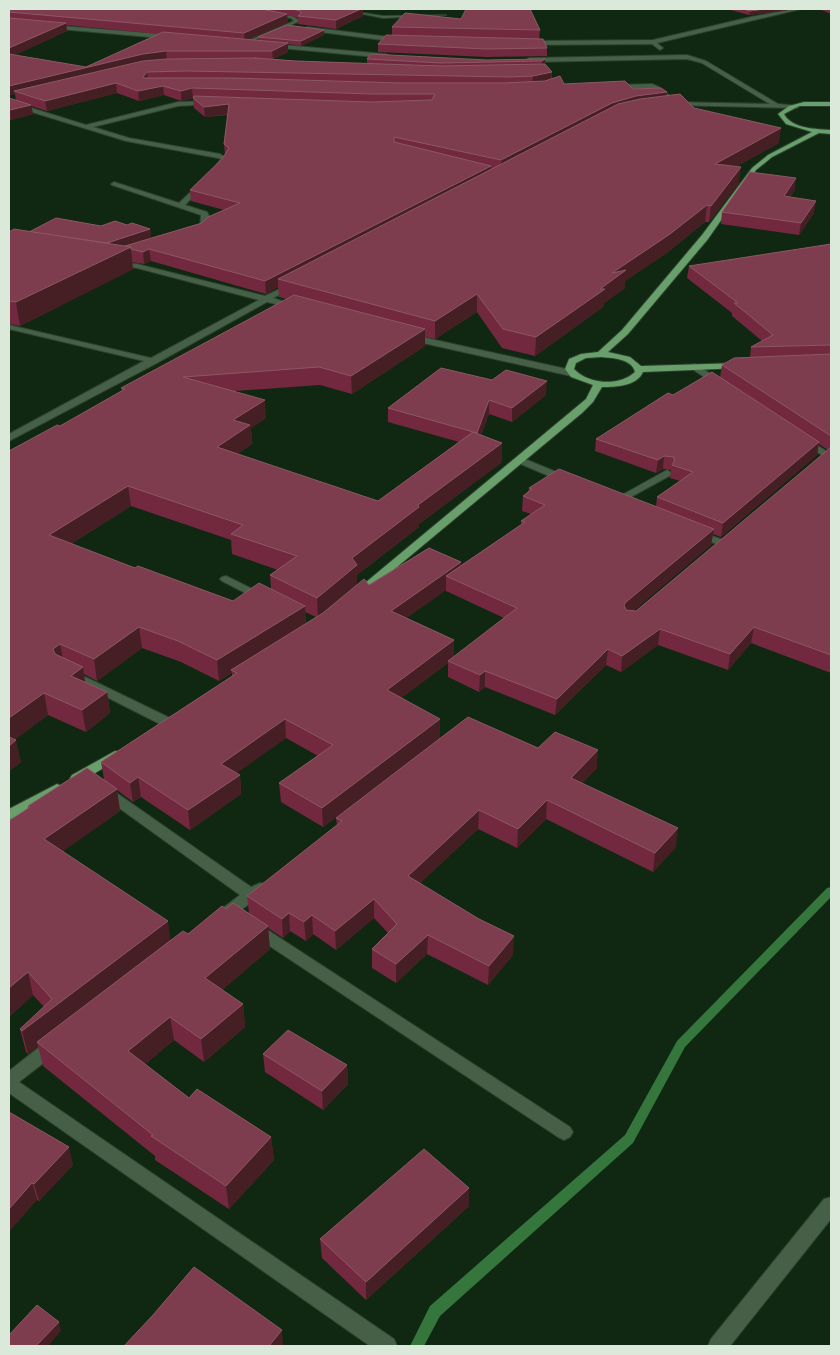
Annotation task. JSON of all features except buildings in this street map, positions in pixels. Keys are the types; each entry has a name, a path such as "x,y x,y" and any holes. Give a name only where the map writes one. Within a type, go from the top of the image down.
{"main road":[{"path":"831,104 797,106 783,111 781,114 783,120 794,125 831,132"},
{"path":"601,354 625,332 705,237 754,169 770,156 818,131"},
{"path":"601,354 626,358 632,361 639,369 637,376 632,380 617,384 599,384 582,380 571,373 570,365 577,358 601,354"},
{"path":"639,369 754,365"},
{"path":"348,602 579,411 590,400 599,384"},
{"path":"9,815 82,775 125,748"}],"street":[{"path":"340,9 383,17 444,15"},
{"path":"522,43 653,42 751,18 799,9"},
{"path":"245,44 298,20 264,14"},
{"path":"38,26 176,38"},
{"path":"287,26 403,40"},
{"path":"653,42 670,56"},
{"path":"235,43 395,57"},
{"path":"517,60 687,57 704,62 776,106"},
{"path":"545,67 590,59"},
{"path":"613,86 652,86 676,104"},
{"path":"192,93 193,102"},
{"path":"9,101 18,97"},
{"path":"9,101 128,140 225,159 180,207"},
{"path":"85,127 193,102 216,102"},
{"path":"660,106 676,104 797,106"},
{"path":"114,184 205,216 204,228 191,234"},
{"path":"122,255 109,259 304,309"},
{"path":"9,438 301,280"},
{"path":"9,328 154,361"},
{"path":"9,335 19,330"},
{"path":"400,334 571,373"},
{"path":"695,367 728,389"},
{"path":"794,433 826,458"},
{"path":"520,460 581,486"},
{"path":"616,501 667,473"},
{"path":"687,529 722,543"},
{"path":"226,579 277,605"},
{"path":"65,671 167,722"},
{"path":"82,775 251,895"},
{"path":"213,924 274,877"},
{"path":"229,912 564,1132"},
{"path":"9,1080 64,1038"},
{"path":"9,1084 385,1345"},
{"path":"718,1346 831,1206"}],"waterway":[{"path":"417,1346 435,1311 629,1139 681,1044 831,891"}]}
